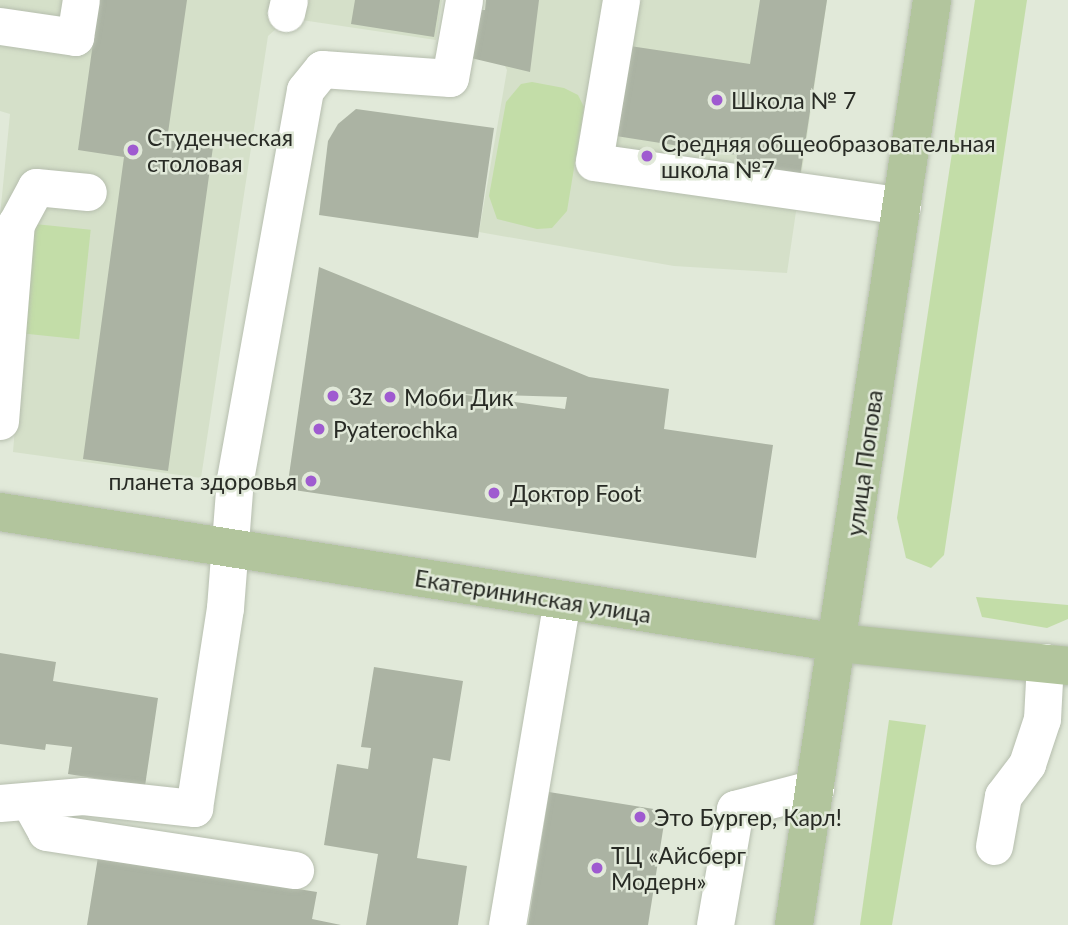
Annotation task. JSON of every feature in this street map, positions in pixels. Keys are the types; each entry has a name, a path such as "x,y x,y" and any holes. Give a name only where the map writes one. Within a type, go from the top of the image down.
{"main road":[{"name":"улица Попова","path":"794,925 839,643 932,0"},
{"name":"Екатерининская улица","path":"0,512 839,643 1056,664"}],"lane":[{"path":"0,26 75,37 81,0"},
{"path":"14,802 83,796 194,808 225,608 227,547 305,90 321,69 450,78 464,0"},
{"path":"621,0 594,162 902,205"},
{"path":"0,421 8,225 36,187 88,192"},
{"path":"507,925 562,601"},
{"path":"994,846 1003,796 1027,764 1056,664"},
{"path":"715,925 735,809 815,788"},
{"path":"14,802 47,832 295,870"}],"shaded area":[{"path":"0,0 442,0 436,40 288,18 268,36 201,478 13,452 32,221 0,216 10,114 0,111"},
{"name":"Средняя общеобразовательная школа №7","path":"486,0 827,0 787,273 674,266 479,232 507,70 478,10 485,10"}],"green space":[{"path":"975,0 1027,0 944,555 931,568 906,558 897,518"},
{"path":"532,82 564,88 578,95 584,107 567,211 552,228 537,229 497,219 489,196 506,102 521,84"},
{"path":"35,224 91,230 79,339 24,333"},
{"path":"976,597 1068,605 1068,619 1047,628 982,617"},
{"path":"889,720 926,725 892,925 860,925"}],"building":[{"path":"99,0 187,0 167,140 213,147 168,471 83,459 124,157 78,150"},
{"path":"355,0 440,0 434,37 351,24"},
{"path":"486,0 539,0 530,72 471,58 478,10 485,10"},
{"name":"Школа № 7","path":"760,0 827,0 800,177 735,167 737,155 616,136 630,46 750,64"},
{"path":"356,109 494,128 478,238 319,215 328,141 338,124"},
{"name":"Моби Дик","path":"319,267 589,377 669,389 664,429 773,445 756,558 287,489","holes":["459,394 567,397 565,409"]},
{"path":"0,653 56,662 53,681 158,698 145,786 68,774 72,747 46,744 45,750 0,744"},
{"path":"374,667 463,681 450,761 433,758 417,858 467,866 458,925 366,925 378,854 324,845 337,764 368,769 371,748 361,747"},
{"name":"ТЦ «Айсберг Модерн»","path":"549,792 666,811 648,925 528,925"},
{"path":"98,857 317,892 312,919 341,925 87,925"}],"place":[{"name":"Школа № 7","path":"717,100"},
{"name":"Студенческая столовая","path":"133,150"},
{"name":"Средняя общеобразовательная школа №7","path":"647,156"},
{"name":"3z","path":"333,396"},
{"name":"Моби Дик","path":"390,397"},
{"name":"Pyaterochka","path":"319,429"},
{"name":"планета здоровья","path":"311,481"},
{"name":"Доктор Foot","path":"494,493"},
{"name":"Это Бургер, Карл!","path":"640,817"},
{"name":"ТЦ «Айсберг Модерн»","path":"597,868"}]}
